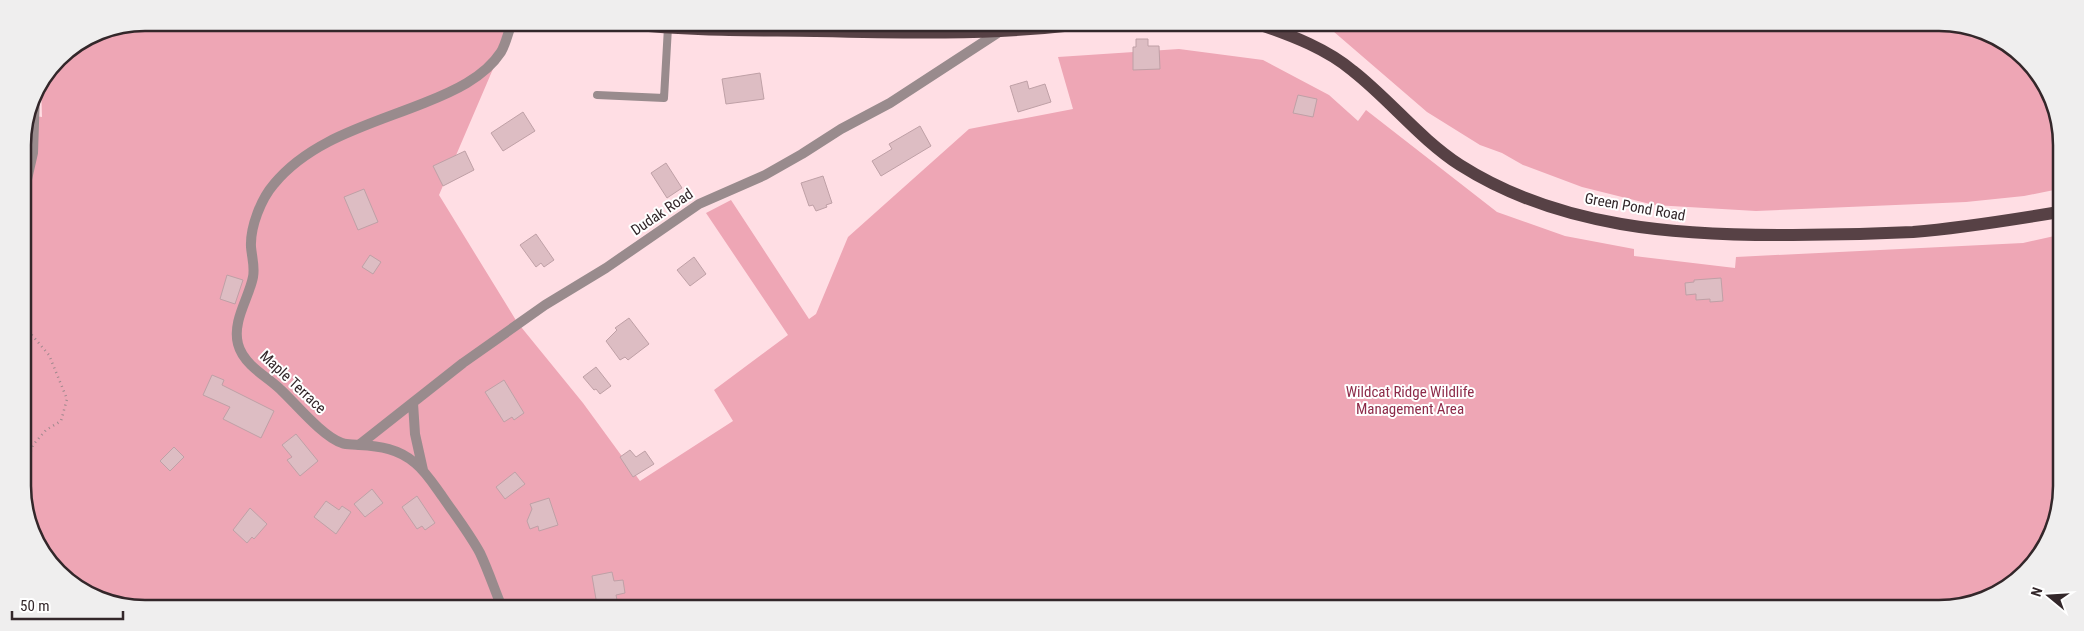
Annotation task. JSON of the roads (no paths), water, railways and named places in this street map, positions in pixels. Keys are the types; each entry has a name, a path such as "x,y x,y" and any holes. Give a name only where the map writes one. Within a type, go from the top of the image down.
{"main road":[{"path":"734,31 947,34 1010,31"},
{"name":"Green Pond Road","path":"1278,31 1321,50 1352,70 1409,123 1466,168 1517,196 1596,219 1686,233 1858,235 1970,226 2053,213"}],"street":[{"name":"Maple Terrace","path":"499,600 481,556 469,533 424,471 414,461 399,451 377,446 343,444 332,438 242,355 237,343 237,332 243,304 253,276 254,259 251,248 256,220 268,190 295,162 315,148 441,96 462,86 482,73 502,51 509,31"},
{"name":"Dudak Road","path":"359,445 463,362 545,305 606,268 699,204 765,175 795,158 890,103 999,32"},
{"path":"31,161 34,120"},
{"path":"413,403 415,434 424,471"}],"lane":[{"path":"596,95 664,98 668,31"}],"park label":[{"name":"Wildcat Ridge Wildlife Management Area","path":"1410,400"}]}
